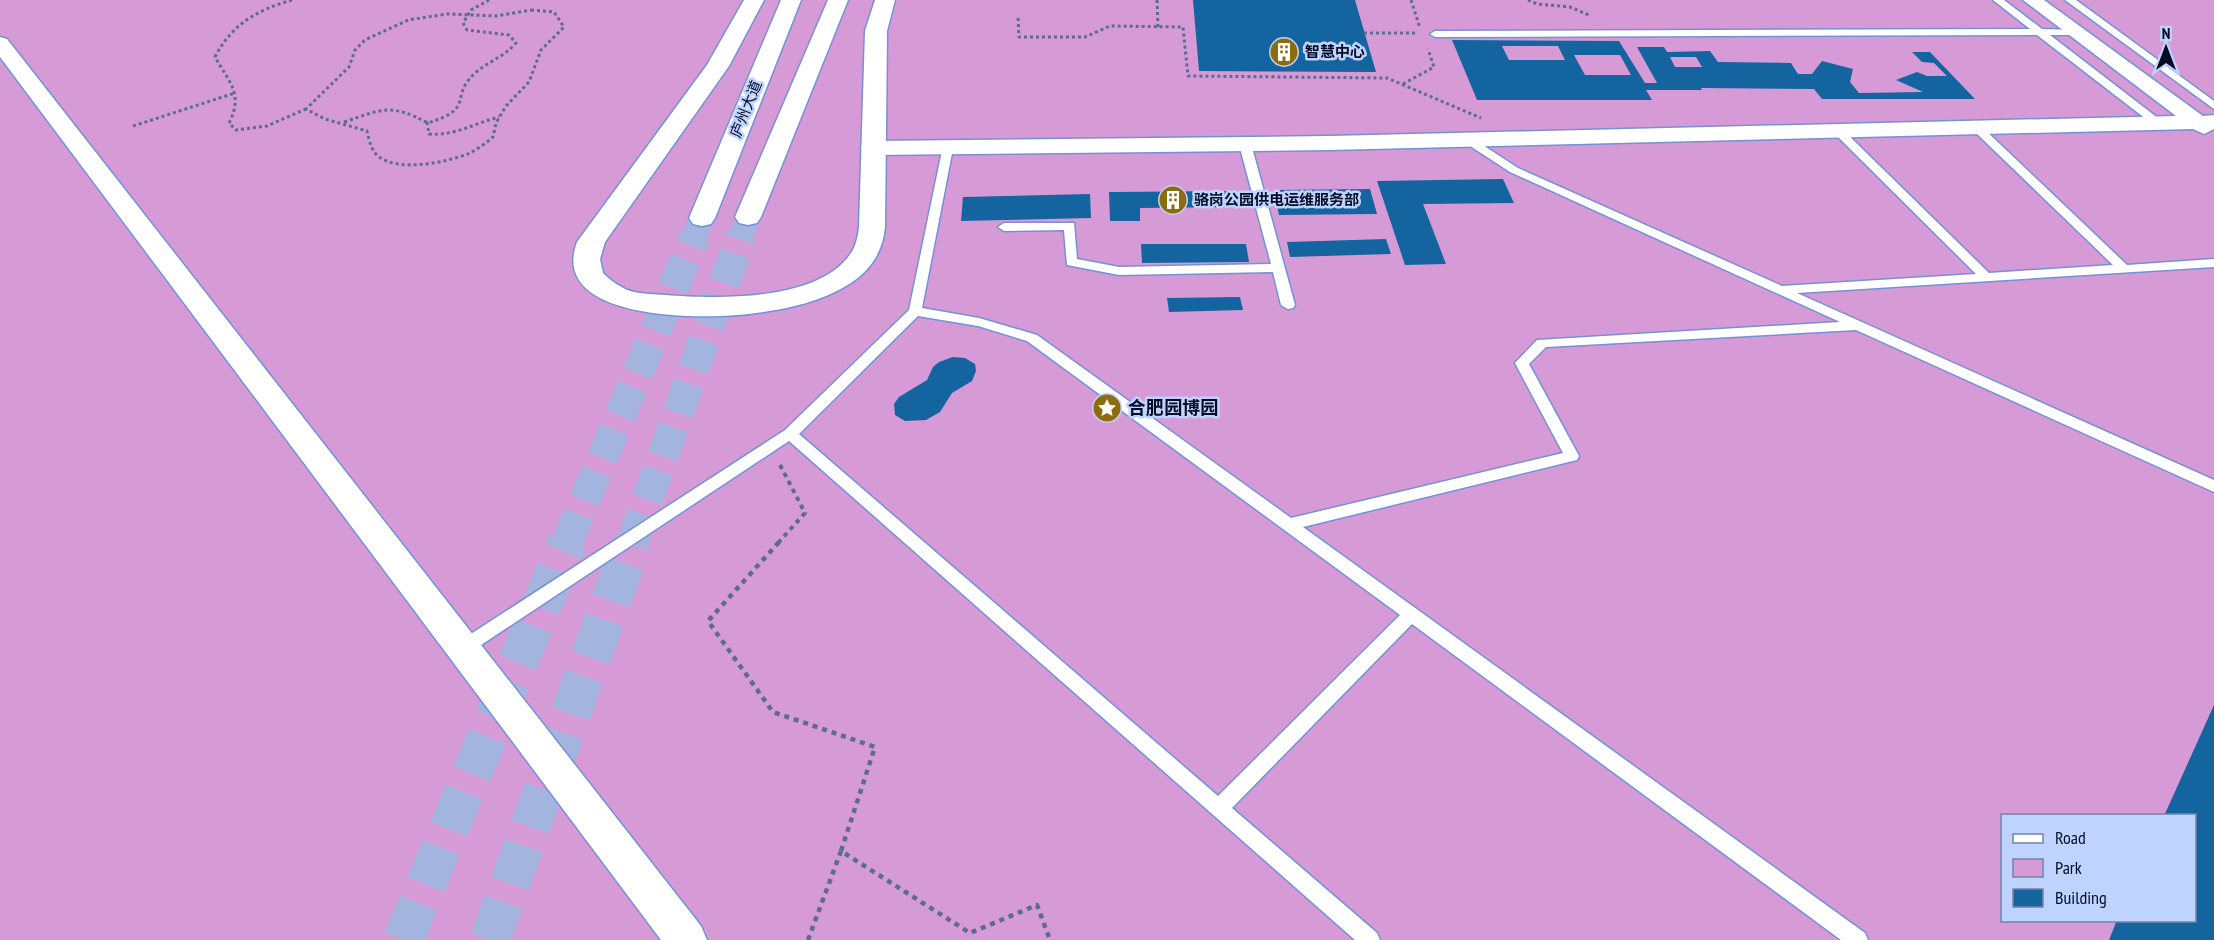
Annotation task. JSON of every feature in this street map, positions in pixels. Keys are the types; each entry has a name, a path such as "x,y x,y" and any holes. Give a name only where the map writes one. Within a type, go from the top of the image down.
{"main road":[{"path":"754,0 741,30 709,81 643,167 591,242 587,254 586,270 596,283 608,292 626,300 687,306 768,303 821,286 844,274 862,257 870,242 872,226 876,31 885,0"},
{"name":"庐州大道","path":"702,218 790,0"},
{"path":"748,217 838,0"}],"street":[{"path":"2032,0 2209,126"},
{"path":"0,43 686,940"},
{"path":"872,148 1468,140 2159,124 2209,126"}],"lane":[{"path":"1998,0 2159,124"},
{"path":"2070,0 2214,106"},
{"path":"1435,34 2075,32"},
{"path":"1978,129 2122,267"},
{"path":"1839,132 1985,276"},
{"path":"1468,140 1514,170 2214,486"},
{"path":"1245,144 1288,305"},
{"path":"463,648 790,434 915,311 947,148"},
{"path":"1004,227 1070,226 1071,262 1119,271 1278,268"},
{"path":"1777,290 2214,263"},
{"path":"915,311 979,322 1032,338 1858,940"},
{"path":"1287,525 1572,456 1522,363 1542,343 1856,326"},
{"path":"790,434 1370,940"},
{"path":"1219,808 1411,615"}],"path":[{"path":"292,0 261,10 238,23 223,40 215,57 238,100 237,109 229,123 236,130 267,126 306,109 349,67 355,50 365,40 408,21 447,14 496,16 531,10 554,12 564,27 541,50 529,82 506,106 493,137 472,152 440,163 400,164 379,157 370,144 367,131 343,122 311,116 306,109"},
{"path":"343,122 381,110 404,110 427,122 434,123 455,111 461,102 464,84 476,72 508,52 516,43 509,35 467,30 463,22 471,10 489,0"},
{"path":"1157,0 1158,27"},
{"path":"1364,33 1422,33 1411,0"},
{"path":"1528,0 1537,4 1570,7 1613,26 1619,34"},
{"path":"1018,18 1019,37 1085,37 1110,26 1183,27 1188,76 1387,78 1488,121 1510,139"},
{"path":"1403,84 1434,67 1426,44"},
{"path":"133,126 235,93"},
{"path":"427,122 429,134 442,136 458,134 484,119 500,116"},
{"path":"771,447 805,513 708,621 773,712 875,747 841,851 808,940"},
{"path":"841,851 970,933 1037,905 1050,940"}],"green space":[{"name":"合肥园博园","path":"0,0 2214,0 2214,940 0,940"}],"building":[{"name":"智慧中心","path":"1193,0 1355,0 1376,72 1199,71"},
{"path":"1452,40 1619,41 1645,83 1657,83 1637,47 1664,47 1667,52 1710,51 1718,62 1791,63 1798,74 1812,74 1822,61 1853,69 1850,82 1859,93 1923,92 1896,80 1917,72 1927,76 1947,76 1934,63 1922,62 1912,52 1930,52 1975,99 1822,99 1814,89 1701,88 1702,90 1646,90 1652,100 1477,100","holes":["1502,46 1558,46 1565,60 1509,60","1574,55 1620,55 1631,75 1585,75","1670,57 1696,57 1702,67 1675,67"]},
{"path":"1503,179 1514,203 1423,204 1446,264 1405,265 1377,181"},
{"path":"1370,189 1377,214 1279,215 1274,190"},
{"name":"骆岗公园供电运维服务部","path":"1235,191 1238,207 1140,208 1140,221 1110,221 1109,192"},
{"path":"1090,194 1091,218 961,221 963,197"},
{"path":"1386,239 1391,254 1290,257 1287,242"},
{"path":"1141,244 1246,244 1249,262 1142,263"},
{"path":"1240,297 1243,310 1169,312 1167,298"},
{"path":"953,357 965,358 975,364 976,371 972,381 952,393 940,412 926,420 905,421 895,415 894,404 899,397 927,380 933,367 939,362"},
{"path":"2214,705 2214,940 2109,940 2116,922 2196,922 2196,814 2165,814"}],"tunnel":[{"path":"741,237 748,217"},
{"path":"694,237 702,218"},
{"path":"567,543 695,236"},
{"path":"632,543 741,236"},
{"path":"403,940 568,542"},
{"path":"490,940 632,542"}],"place":[{"name":"智慧中心","path":"1284,52"},
{"name":"骆岗公园供电运维服务部","path":"1173,200"},
{"name":"合肥园博园","path":"1107,408"}]}
